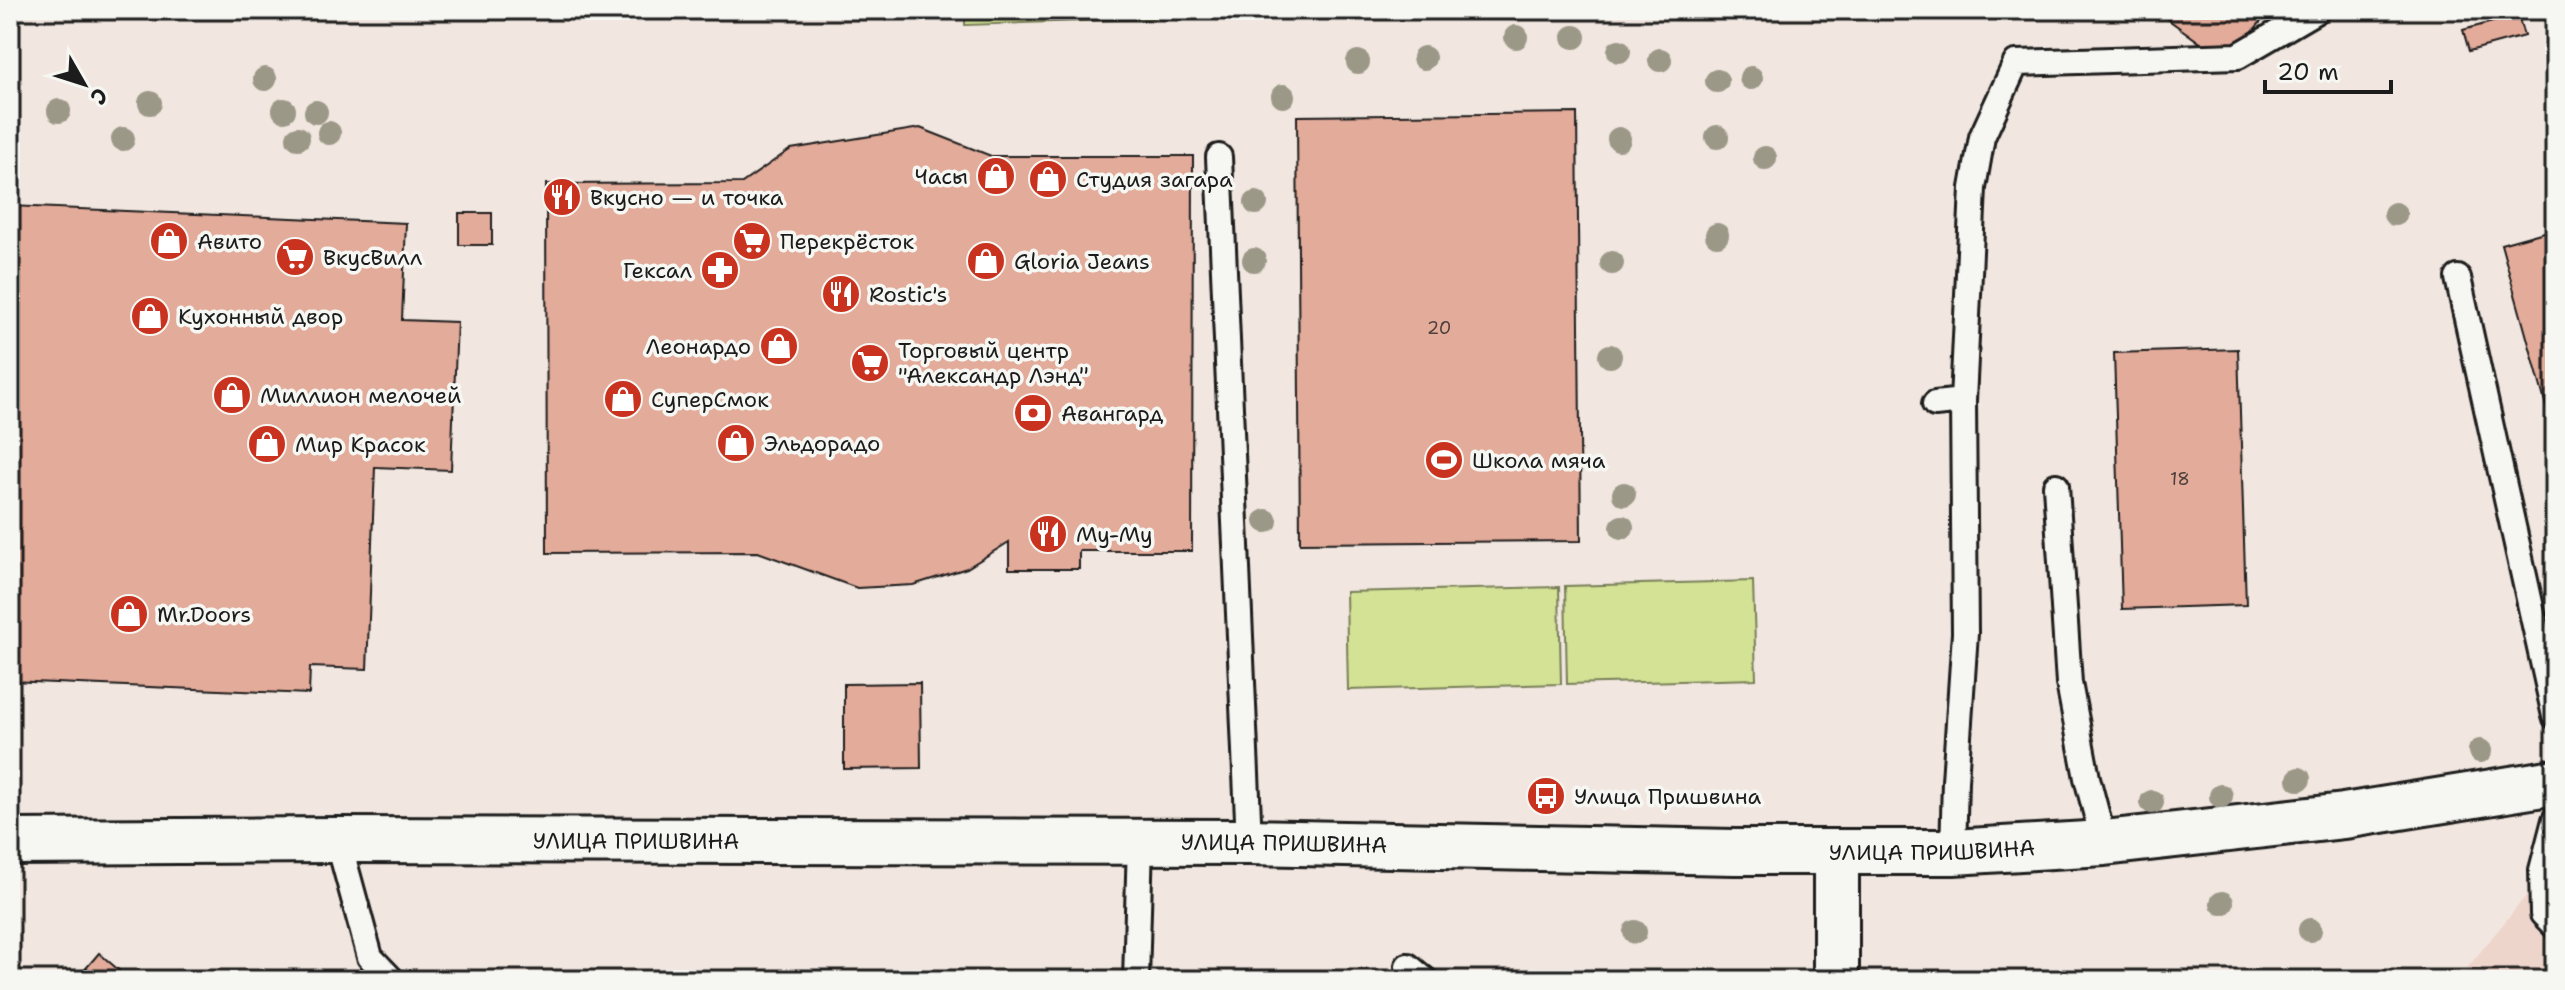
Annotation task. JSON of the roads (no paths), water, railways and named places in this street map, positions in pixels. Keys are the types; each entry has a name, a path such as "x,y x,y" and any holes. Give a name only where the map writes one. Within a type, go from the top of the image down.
{"street":[{"name":"УЛИЦА ПРИШВИНА","path":"10,842 1249,842 1836,853 1953,852 2104,843 2344,816 2555,782"},
{"path":"1836,853 1836,980"}],"lane":[{"path":"1953,852 1965,633 1963,401 1973,188 1982,137 2016,63 2238,56 2317,10"},
{"path":"1219,157 1249,842"},
{"path":"2458,278 2555,716"},
{"path":"1935,404 1963,401"},
{"path":"2056,486 2069,683 2087,778 2104,843"},
{"path":"2555,820 2542,870 2543,914 2555,926"},
{"path":"338,840 370,957 392,980"},
{"path":"1136,980 1140,842"}],"place":[{"name":"Часы","path":"996,176"},
{"name":"Студия загара","path":"1048,179"},
{"name":"Вкусно — и точка","path":"562,197"},
{"name":"Авито","path":"169,241"},
{"name":"Перекрёсток","path":"752,241"},
{"name":"ВкусВилл","path":"295,257"},
{"name":"Gloria Jeans","path":"986,261"},
{"name":"Гексал","path":"720,270"},
{"name":"Rostic's","path":"841,294"},
{"name":"Кухонный двор","path":"150,316"},
{"name":"Леонардо","path":"779,346"},
{"name":"Торговый центр \"Александр Лэнд\"","path":"870,363"},
{"name":"Миллион мелочей","path":"232,395"},
{"name":"СуперСмок","path":"623,399"},
{"name":"Авангард","path":"1033,413"},
{"name":"Эльдорадо","path":"736,443"},
{"name":"Мир Красок","path":"267,444"},
{"name":"Школа мяча","path":"1444,460"},
{"name":"Му-Му","path":"1048,534"},
{"name":"Mr.Doors","path":"129,614"},
{"name":"Улица Пришвина","path":"1546,796"}]}
